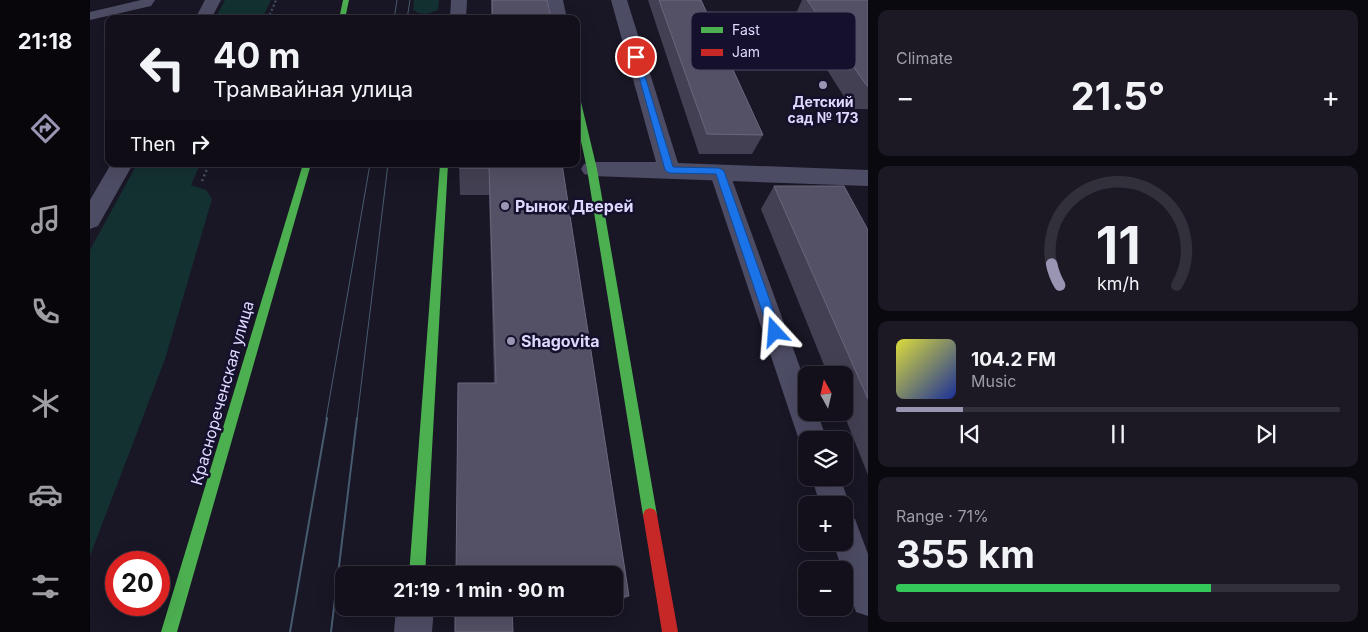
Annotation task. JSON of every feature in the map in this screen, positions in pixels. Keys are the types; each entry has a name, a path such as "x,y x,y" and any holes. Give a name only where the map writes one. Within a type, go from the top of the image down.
{"street":[{"path":"205,15 213,0"},
{"path":"343,15 346,0"},
{"path":"458,15 459,0"},
{"path":"555,0 558,15"},
{"path":"618,0 669,170"},
{"path":"580,116 592,169 670,632"},
{"path":"90,220 120,167"},
{"name":"Краснореченская улица","path":"168,632 306,167"},
{"path":"417,566 444,167"},
{"path":"592,169 719,171 868,178"},
{"path":"413,632 414,616"}],"lane":[{"path":"90,16 146,3 148,0"},
{"path":"719,171 810,431"},
{"path":"851,551 868,600"}],"path":[{"path":"270,15 276,0"},
{"path":"202,181 208,167"}],"green space":[{"path":"225,0 271,0 264,15 217,15"},
{"path":"414,0 439,0 438,10 426,14 416,12 413,10"},
{"path":"135,167 199,167 191,185 206,190 212,199 165,359 90,556 90,250"}],"building":[{"path":"492,0 547,0 550,15 493,15"},
{"path":"659,0 701,0 707,12 691,12 691,70 733,70 763,135 707,134"},
{"path":"807,0 868,0 868,86 856,70 856,12 815,12"},
{"path":"459,167 562,167 629,596 623,596 623,566 456,566 458,383 496,383 489,168"},
{"path":"774,186 844,186 868,230 868,399"},
{"path":"455,616 512,616 513,632 455,632"}],"tram line":[{"path":"395,15 397,0"},
{"path":"408,15 410,0"},
{"path":"326,419 369,167"},
{"path":"357,419 388,167"},
{"path":"290,632 327,418"},
{"path":"331,632 357,418"}],"traffic: fast":[{"path":"343,15 346,0"},
{"path":"580,116 592,169 650,515"},
{"path":"169,632 306,167"},
{"path":"418,566 444,167"}],"traffic: jam":[{"path":"650,515 670,632"}],"place":[{"name":"Детский сад № 173","path":"823,85"},
{"name":"Рынок Дверей","path":"505,206"},
{"name":"Shagovita","path":"511,341"}],"route":[{"path":"636,57 669,170 719,171 775,332"}]}
